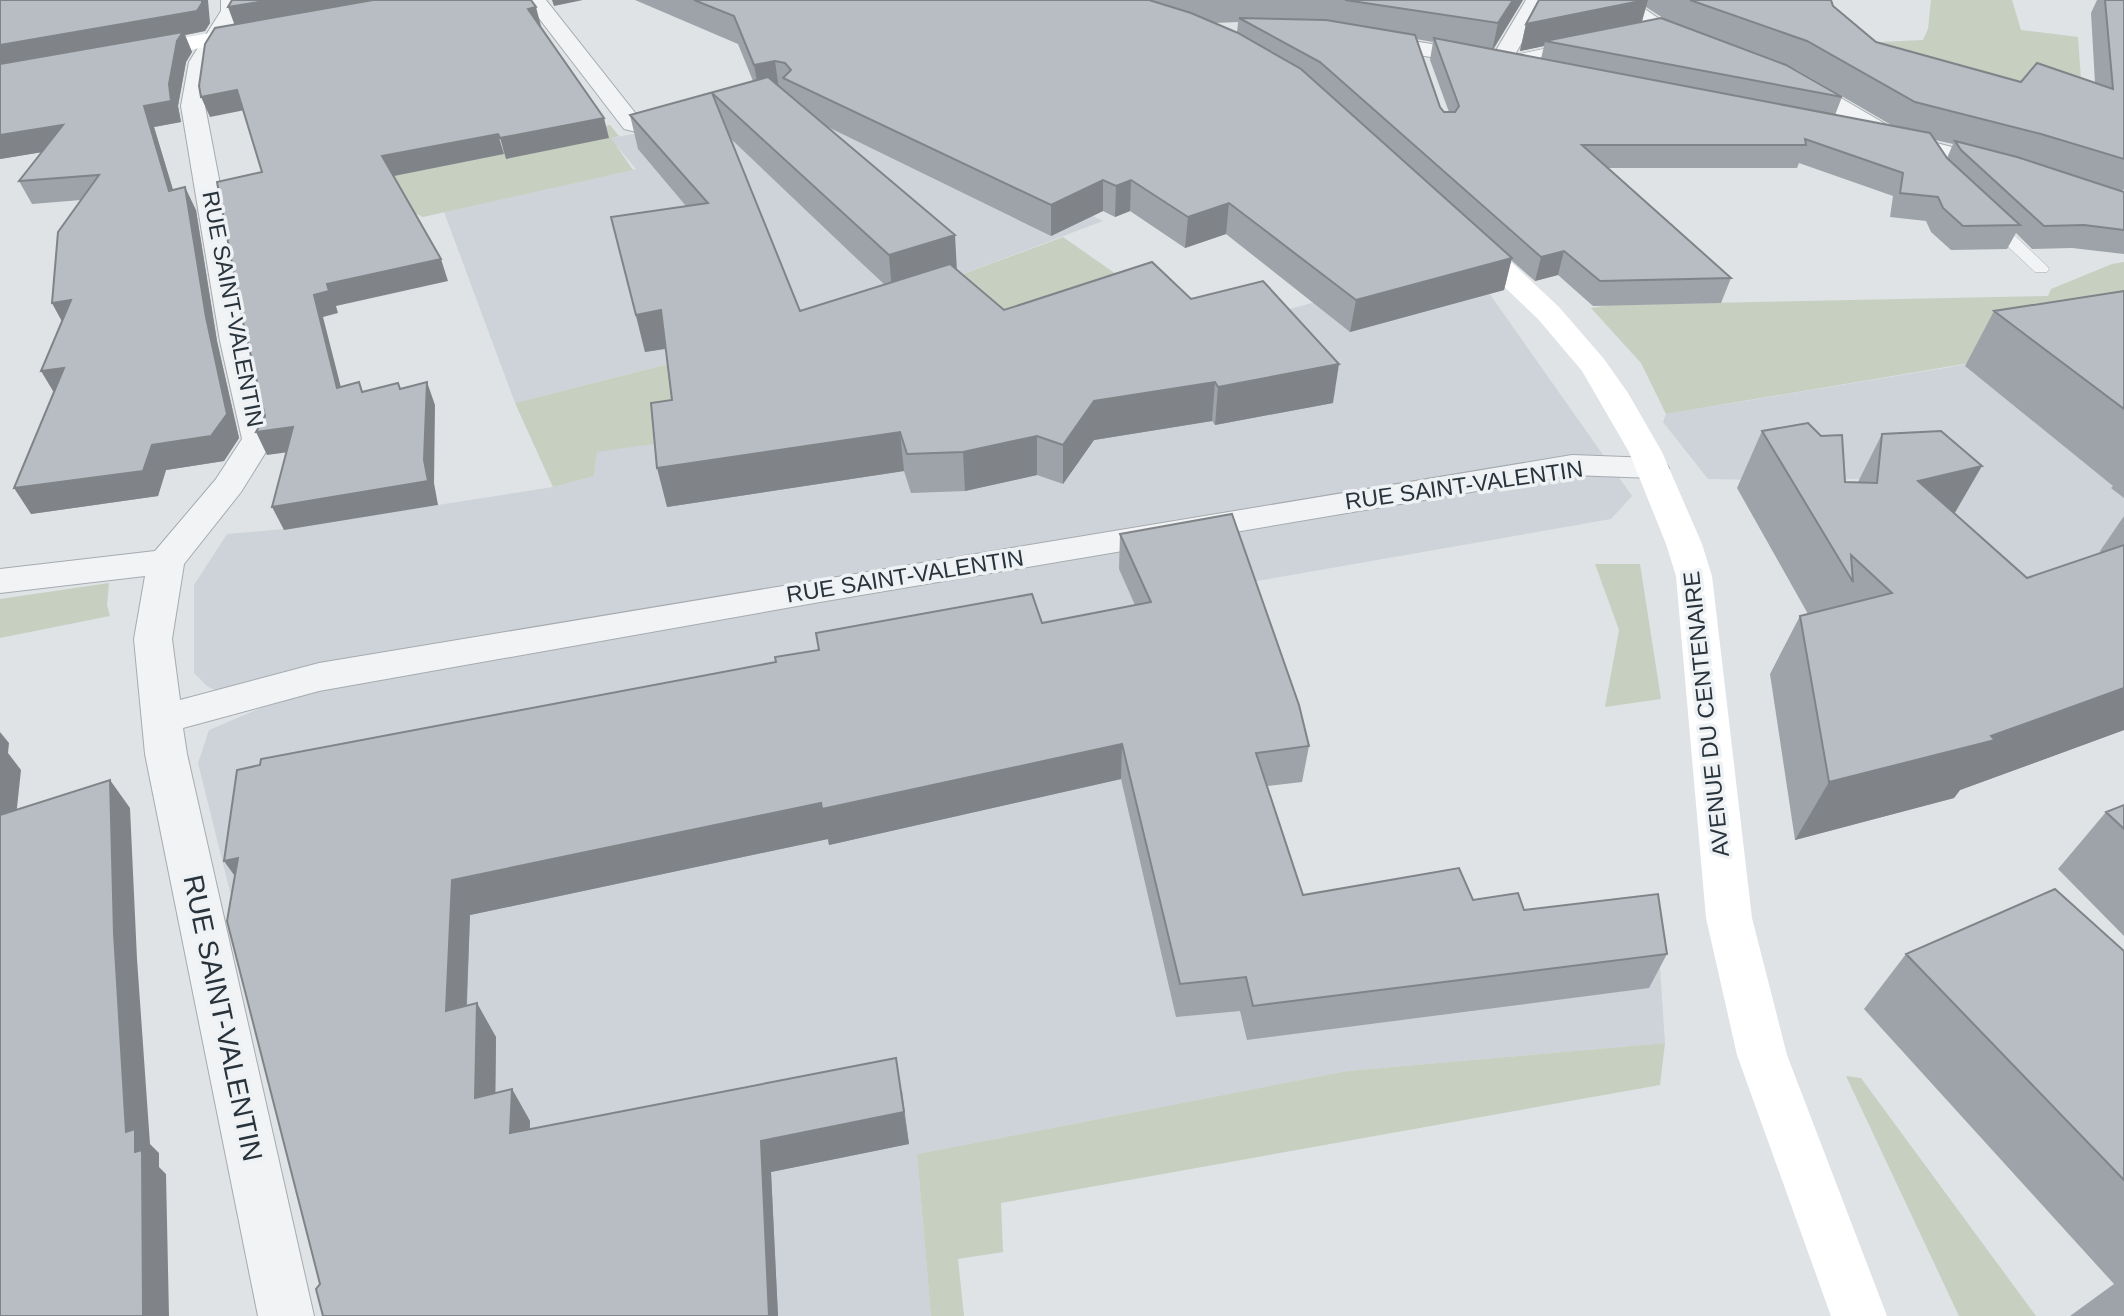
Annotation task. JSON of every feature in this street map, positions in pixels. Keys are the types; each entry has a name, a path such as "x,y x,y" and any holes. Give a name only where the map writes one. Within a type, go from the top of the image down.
{"main road":[{"path":"120,56 277,28"},
{"name":"AVENUE DU CENTENAIRE","path":"1457,227 1573,340 1617,400 1680,528 1694,576 1729,918 1739,965 1762,1055 1859,1316"}],"street":[{"name":"RUE SAINT-VALENTIN","path":"231,0 231,11 200,61 193,106 235,341 258,439 229,485 166,562 153,639 166,754 286,1316"},
{"path":"535,0 632,124 649,128 702,117"},
{"path":"1500,62 1536,0"},
{"path":"1618,0 1655,31 1722,52"},
{"path":"1342,36 1419,54 1500,62 1555,72"},
{"path":"1771,71 1788,77 1892,138"},
{"path":"1825,125 1923,145 2028,175"},
{"name":"RUE SAINT-VALENTIN","path":"162,719 319,677 820,590 1572,465 1652,468"},
{"path":"0,581 166,562"}],"lane":[{"path":"1500,62 1581,46"},
{"path":"1923,145 1936,166"},
{"path":"1982,213 2041,269"}],"shaded area":[{"path":"1931,0 2012,0 2021,30 2078,37 2083,107 1949,76 1880,42 1923,40 1928,29"},
{"path":"797,106 928,133 1103,221 947,280 1189,336 1447,267 1489,293 1632,496 1611,519 1240,584 1249,749 1299,958 1656,907 1665,1043 1347,1071 917,1154 931,1316 342,1316 261,1017 198,763 209,730 261,708 208,687 194,673 194,585 227,534 284,529 553,487 594,476 597,452 788,333 515,403 444,212 636,169 610,138"},
{"path":"610,125 619,136 611,138 633,170 423,217 409,211 389,171"},
{"path":"1063,237 1149,297 1007,348 947,280"},
{"path":"2124,262 2124,337 1666,414 1641,363 1591,308 1609,305 2048,296 2051,289 2112,264"},
{"path":"789,333 681,440 597,452 594,476 553,487 515,403"},
{"path":"2108,341 2124,352 2124,569 2000,599 1914,477 1801,481 1708,479 1663,422 1666,414"},
{"path":"1595,564 1640,564 1661,699 1605,707 1619,630"},
{"path":"109,583 107,605 110,616 0,638 0,599"},
{"path":"1665,1043 1660,1085 1001,1203 1003,1252 958,1259 964,1316 931,1316 917,1154 1347,1071"},
{"path":"1846,1076 1861,1078 2036,1316 1959,1316"}],"building":[{"path":"0,0 202,0 202,3 197,11 0,45"},
{"path":"232,0 271,0 228,7"},
{"path":"373,0 531,0 536,7 528,9 604,118 500,138 498,134 382,156 441,259 327,284 329,291 314,295 337,388 359,382 362,392 398,383 400,389 427,382 424,460 428,481 272,507 293,427 256,432 265,416 242,318 217,182 262,172 237,90 201,97 199,86 205,44 215,28"},
{"path":"694,0 1149,0 1191,13 1238,33 1301,69 1512,258 1356,300 1229,203 1188,217 1131,180 1116,186 1103,180 1051,205 783,78 791,70 785,63 775,61 754,65 734,16"},
{"path":"1345,0 1513,0 1498,23"},
{"path":"1539,0 1645,0 1526,24"},
{"path":"1690,0 1831,0 1833,6 1876,42 2021,82 2037,63 2113,89 2105,0 2124,0 2124,159 2041,134 1915,102 1807,41"},
{"path":"1239,18 1326,20 1415,35 1444,112 1455,112 1459,106 1434,38 1930,133 1947,158 2020,225 1963,226 1943,208 1938,197 1900,193 1903,173 1805,139 1806,145 1582,145 1731,278 1600,281 1564,251 1541,257 1320,62"},
{"path":"1661,18 1786,65 1842,97 1545,41"},
{"path":"183,32 177,41 169,84 171,101 144,106 169,191 185,187 206,317 227,414 211,436 152,445 143,471 14,488 64,368 41,371 71,300 52,303 58,232 99,175 19,181 63,125 0,135 0,64"},
{"path":"768,77 955,235 889,255 712,93 800,311 950,264 1004,310 1152,262 1191,299 1263,281 1339,364 1218,387 1215,382 1094,401 1063,445 1037,436 963,452 907,454 900,432 657,468 651,403 672,400 661,310 636,315 611,217 708,203 630,115"},
{"path":"1955,141 2017,157 2124,192 2124,230 2084,225 2044,226 1961,150"},
{"path":"2124,291 2124,409 1994,311"},
{"path":"1808,423 1821,436 1842,435 1845,482 1877,483 1882,434 1941,431 1982,466 1918,481 2027,578 2124,545 2124,688 1991,736 1995,740 1829,782 1800,616 1892,593 1851,555 1853,582 1762,431"},
{"path":"1232,514 1299,705 1309,746 1256,753 1303,895 1459,868 1473,900 1518,893 1524,910 1658,894 1667,954 1253,1006 1246,977 1180,984 1122,744 822,809 821,803 452,880 446,1011 477,1003 475,1098 512,1089 510,1133 896,1058 904,1112 761,1141 769,1316 323,1316 316,1289 320,1284 227,921 238,858 224,861 237,770 260,765 261,759 776,662 775,657 819,650 816,633 1032,594 1042,623 1151,602 1120,534"},
{"path":"110,780 114,933 126,1132 135,1129 135,1152 142,1150 143,1316 0,1316 0,815"},
{"path":"2124,805 2124,829 2106,812"},
{"path":"2055,889 2124,951 2124,1180 1906,954"}]}
